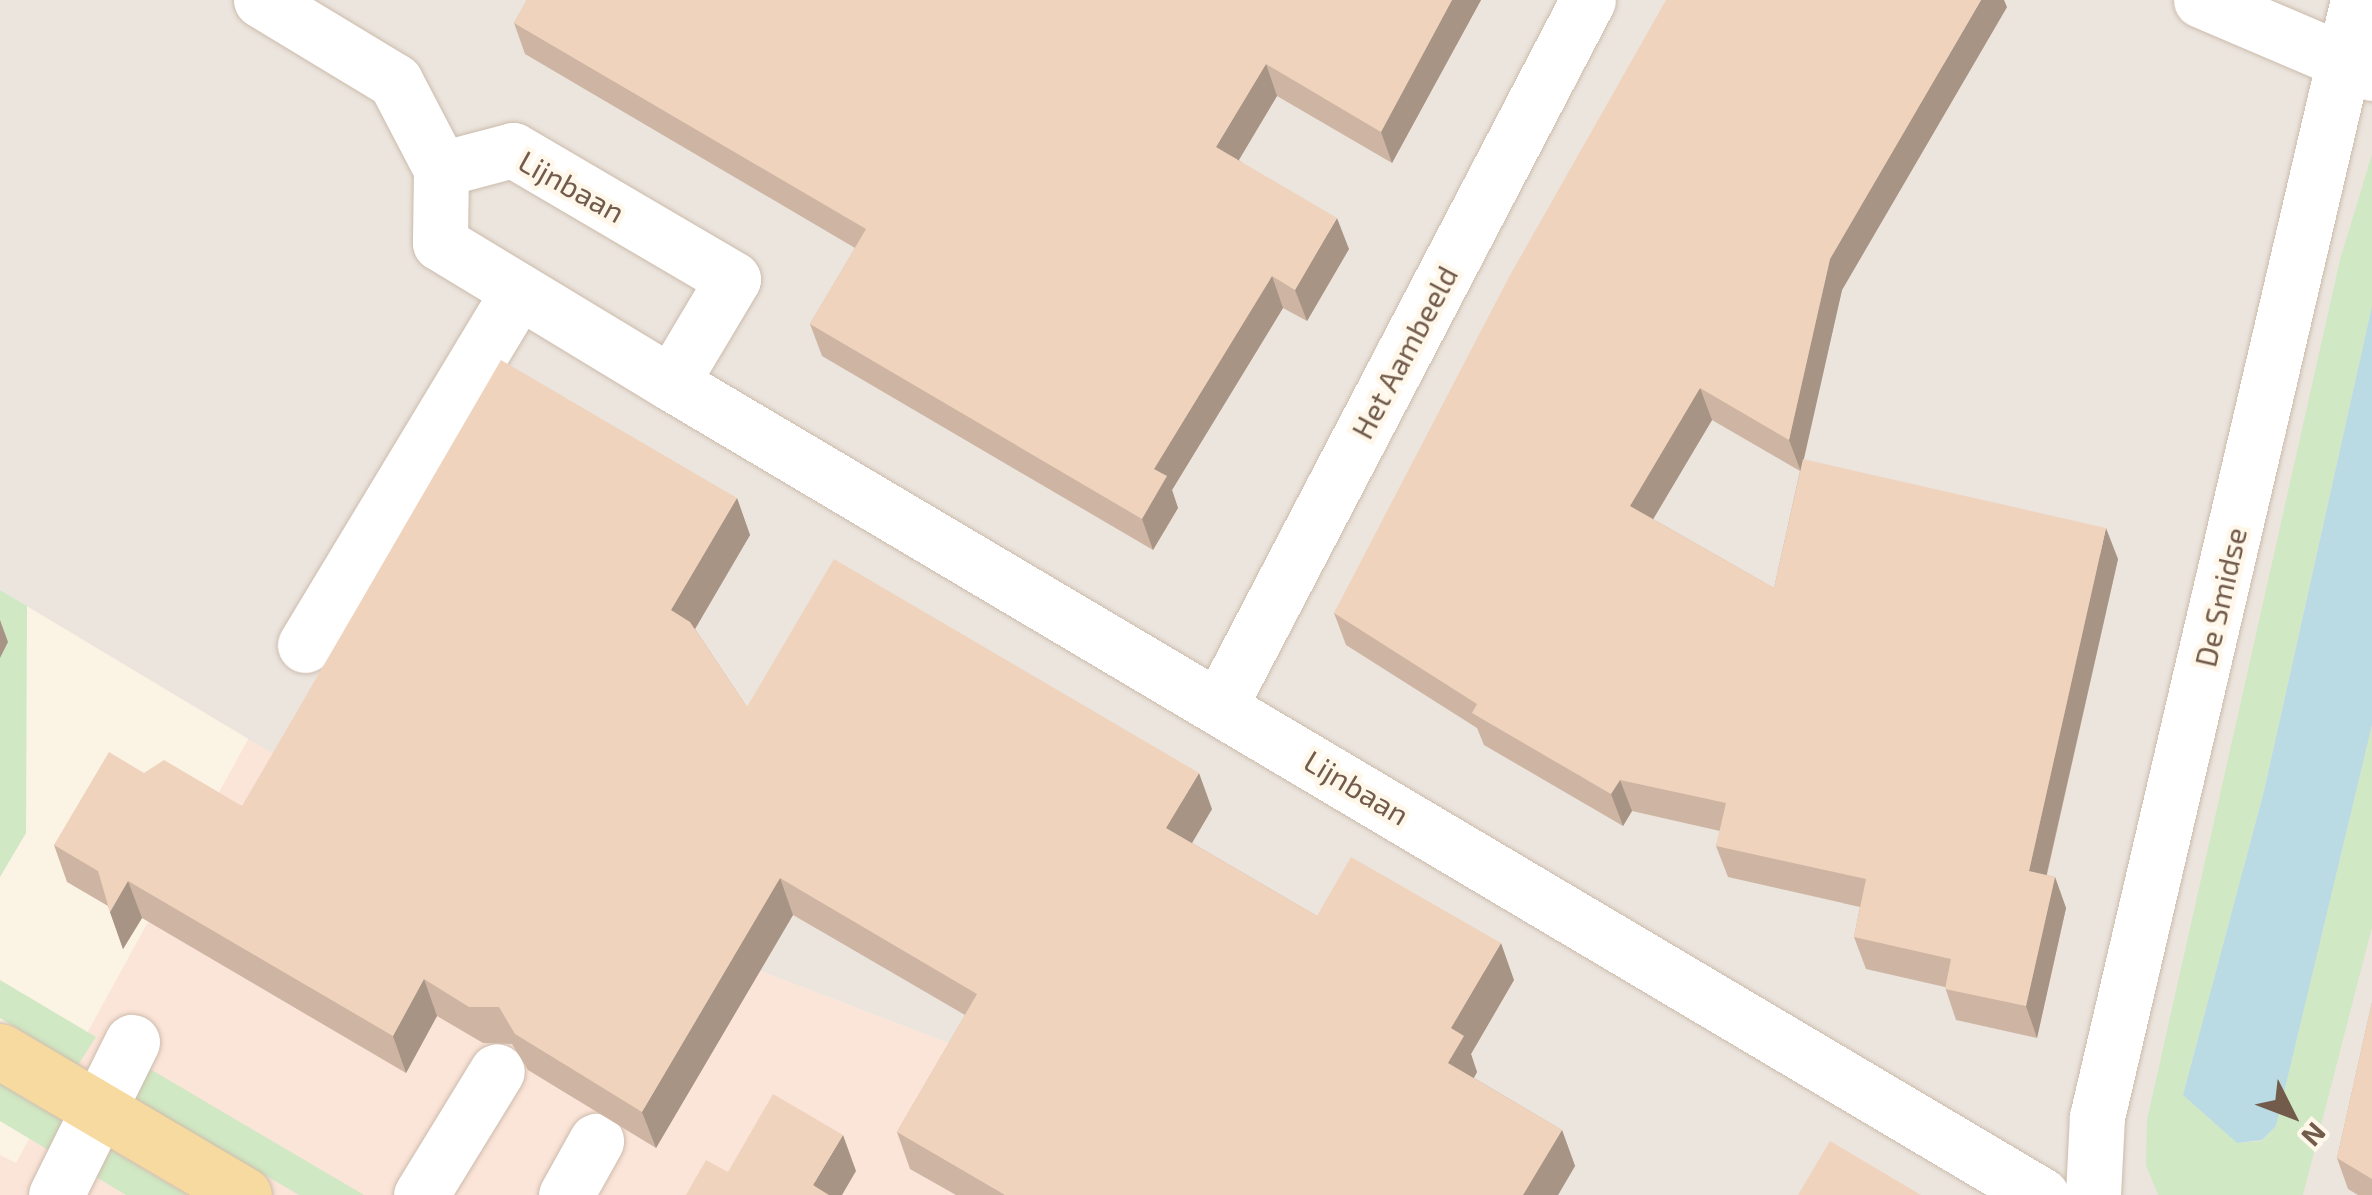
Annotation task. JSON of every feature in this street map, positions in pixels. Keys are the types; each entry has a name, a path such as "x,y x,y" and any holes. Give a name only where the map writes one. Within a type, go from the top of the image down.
{"main road":[{"path":"0,1051 244,1195"}],"street":[{"path":"260,0 395,81 441,169"},
{"name":"Het Aambeeld","path":"1220,704 1588,0"},
{"path":"2201,0 2358,68"},
{"name":"De Smidse","path":"2093,1195 2098,1117 2358,68 2358,0"},
{"name":"Lijnbaan","path":"671,383 733,279 513,150 441,169 440,243 671,383 1220,704 2041,1195"},
{"path":"306,644 518,292"},
{"path":"56,1195 132,1042"},
{"path":"421,1195 497,1072"},
{"path":"566,1195 596,1141"}],"shaded area":[{"path":"0,0 2372,0 2372,1195 1189,1195 951,1044 412,837 0,590"},
{"path":"251,734 412,837 951,1044 1189,1195 0,1195 0,1155 16,1163"}],"green space":[{"path":"2372,154 2372,306 2264,791 2183,1095 2237,1143 2262,1141 2276,1126 2372,725 2372,927 2303,1195 2158,1195 2146,1165 2147,1120 2340,260"},
{"path":"0,590 27,606 26,833 0,877"},
{"path":"0,980 96,1037 78,1065 0,1018"},
{"path":"145,1066 364,1195 299,1195 128,1095"},
{"path":"0,1084 71,1126 55,1154 0,1121"},
{"path":"111,1150 187,1195 126,1195 96,1177"}],"water":[{"path":"2372,306 2372,725 2276,1126 2262,1140 2237,1143 2183,1095 2264,791"}],"building":[{"path":"527,0 1452,0 1381,132 1266,64 1216,147 1337,218 1295,290 1272,276 1154,469 1167,476 1142,519 810,324 866,229 514,23"},
{"path":"1666,0 1981,0 1830,259 1789,440 1700,388 1630,506 1774,588 1803,459 2106,528 2029,871 2055,877 2026,1006 1945,989 1951,959 1854,937 1866,879 1716,846 1726,803 1620,780 1611,794 1472,713 1477,704 1334,613 1509,277"},
{"path":"501,360 737,498 671,610 690,622 747,707 834,559 1199,773 1166,828 1317,916 1351,857 1501,943 1451,1028 1464,1036 1448,1063 1562,1130 1523,1195 1005,1195 897,1132 977,994 780,878 642,1112 515,1034 499,1007 469,1007 424,979 393,1036 128,881 110,912 98,871 54,845 109,752 144,773 164,760 242,806"},
{"path":"2372,1002 2372,1179 2337,1158"},
{"path":"773,1094 843,1135 813,1185 829,1195 686,1195 706,1160 728,1172"},
{"path":"1830,1141 1921,1195 1798,1195"}]}
